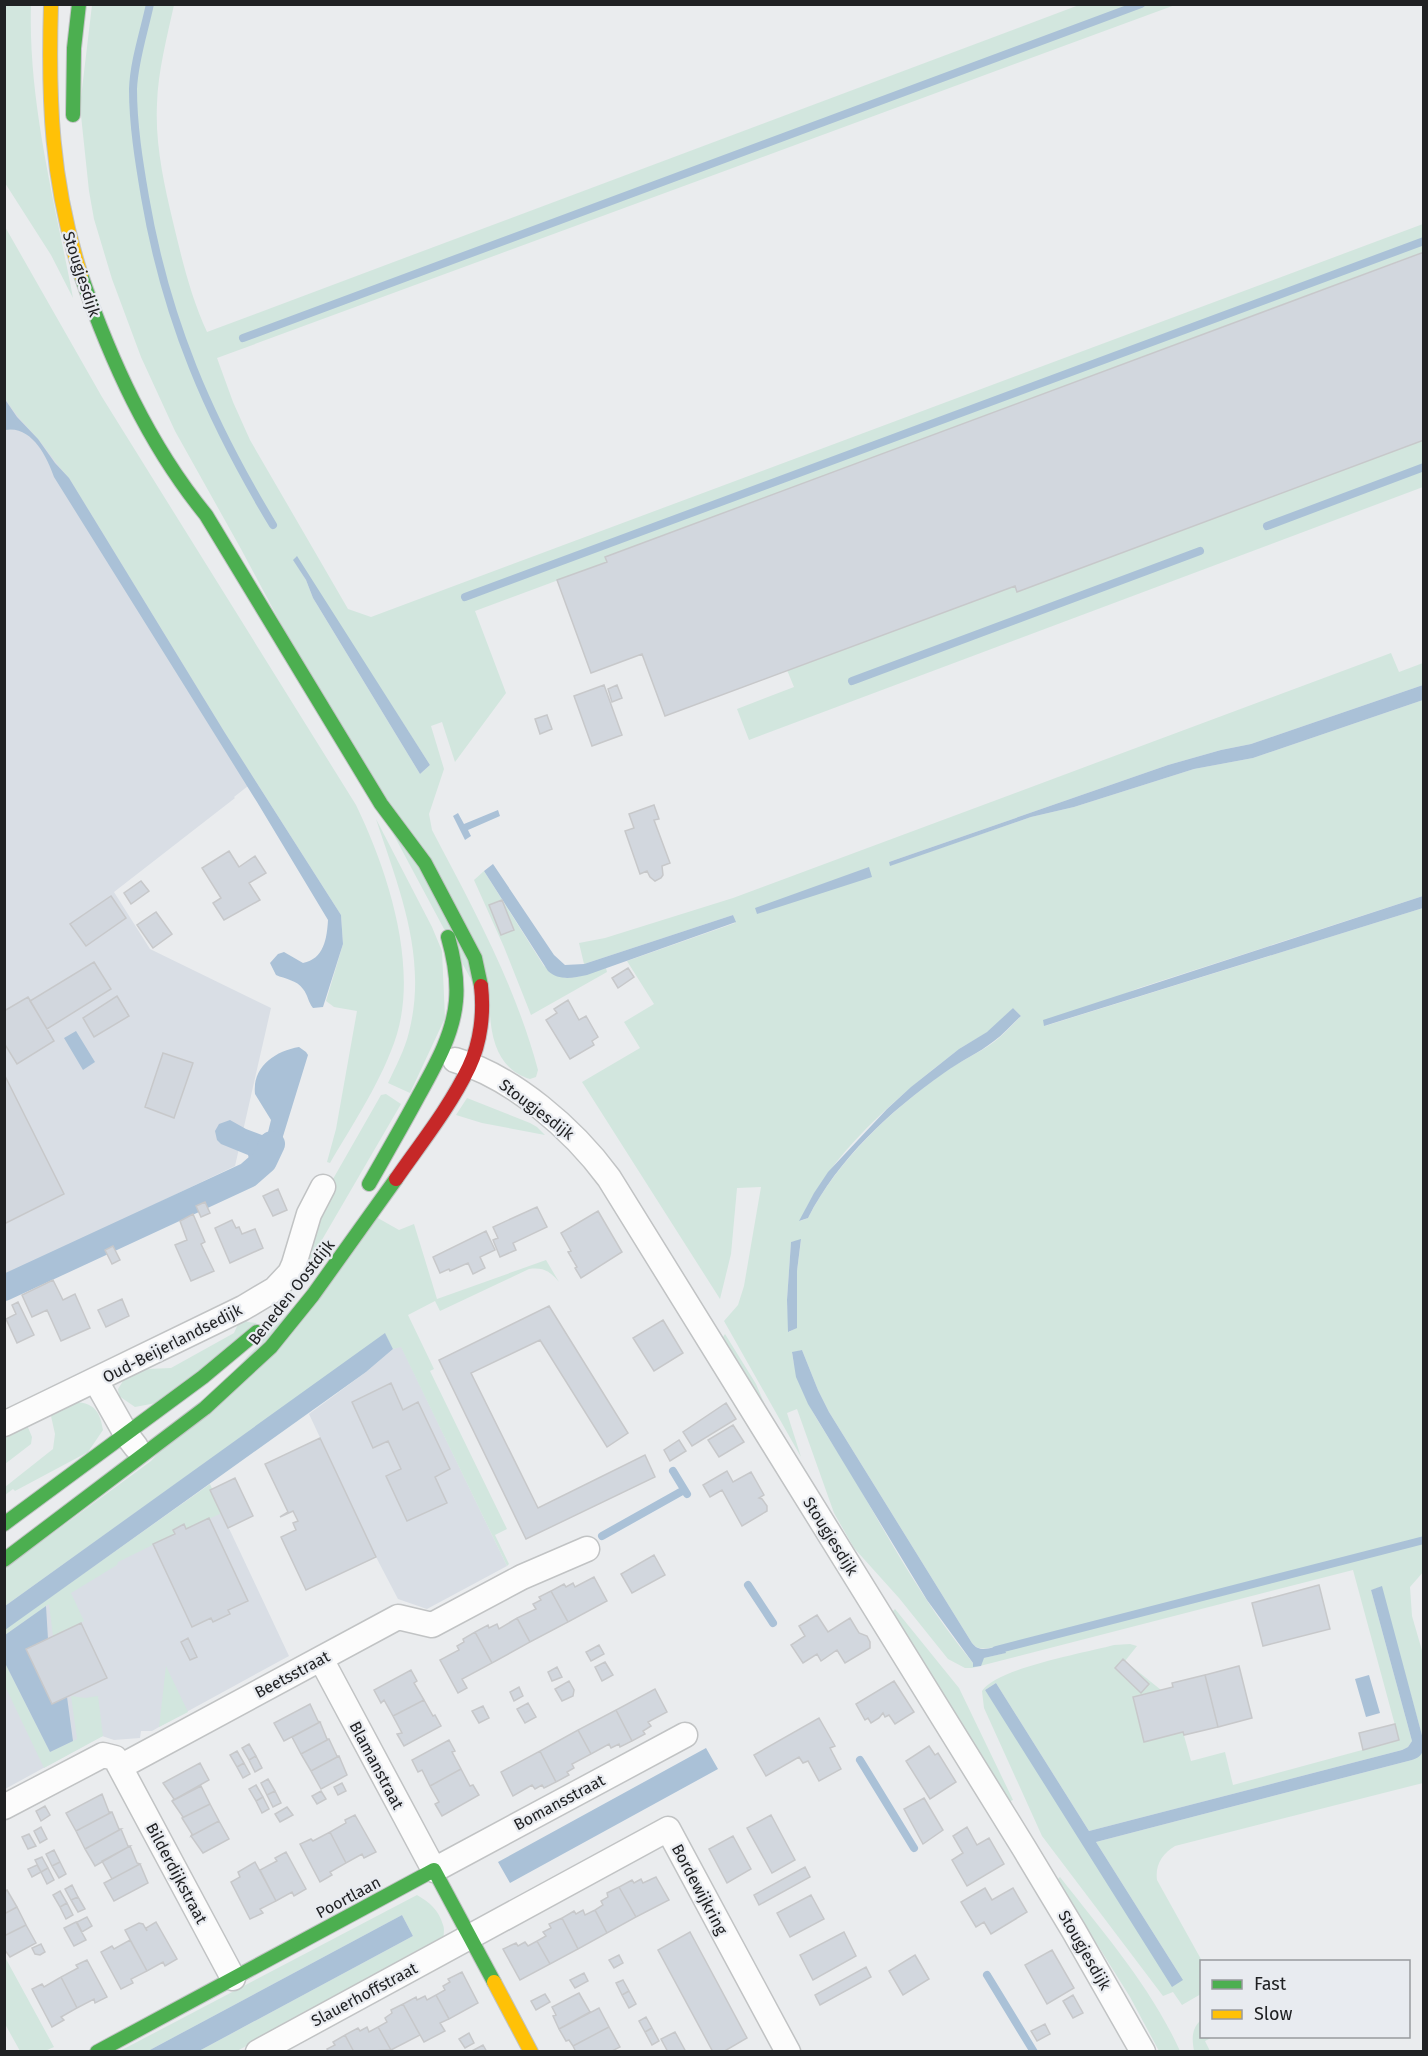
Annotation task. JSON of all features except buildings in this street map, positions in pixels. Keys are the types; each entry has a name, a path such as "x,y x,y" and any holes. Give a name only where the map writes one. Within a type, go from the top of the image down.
{"main road":[{"name":"Stougjesdijk","path":"51,4 50,107 59,194 73,253 94,314 135,406 156,446 192,499 206,515"},
{"path":"74,124 72,84 79,4"},
{"name":"Stougjesdijk","path":"179,454 206,515 381,804 425,864 475,958 481,982 483,1006 480,1029 470,1065"},
{"name":"Stougjesdijk","path":"381,804 410,866"},
{"path":"362,1196 440,1056 452,1028 457,996 456,968 446,932 422,886"},
{"name":"Beneden Oostdijk","path":"4,1560 143,1456 224,1392 261,1358 319,1287 426,1136 470,1065"},
{"name":"Beneden Oostdijk","path":"4,1524 222,1363 269,1320"},
{"path":"434,1870 531,2052"},
{"name":"Poortlaan","path":"97,2052 434,1870"}],"street":[{"name":"Stougjesdijk","path":"440,1056 483,1070 508,1085 567,1130 589,1151 621,1195 1043,1880 1143,2052"},
{"name":"Oud-Beijerlandsedijk","path":"4,1424 243,1308 275,1289 290,1273 309,1214 323,1187"},
{"name":"Oud-Beijerlandsedijk","path":"96,1381 126,1434 143,1456"},
{"name":"Beetsstraat","path":"120,1767 398,1617 432,1625 522,1576 587,1549"},
{"name":"Blamanstraat","path":"321,1659 434,1870"},
{"name":"Bomansstraat","path":"434,1870 685,1735"},
{"path":"4,1807 103,1755 115,1758 120,1767"},
{"name":"Bilderdijkstraat","path":"120,1767 233,1978"},
{"name":"Bordewijkring","path":"471,1937 668,1829 788,2052"},
{"name":"Slauerhoffstraat","path":"269,2049 471,1937"}],"shaded area":[{"path":"4,320 276,764 114,892 150,949 271,1008 235,1166 5,1276"},
{"path":"401,1346 507,1566 427,1609 398,1599 309,1414 393,1349"},
{"path":"210,1488 289,1656 152,1731 141,1731 140,1738 114,1740 102,1736 5,1789 4,1635"}],"green space":[{"path":"5,5 31,5 31,42 38,115 73,298 51,255 5,183"},
{"path":"92,5 174,5 159,79 157,119 159,149 166,193 183,264 207,332 1079,5 1175,5 217,358 250,440 348,609 371,617 1423,224 1423,252 606,557 607,562 475,611 506,693 455,762 442,722 431,726 444,769 429,814 432,830 492,947 518,1007 538,1070 536,1077 530,1079 511,1069 499,1054 490,1015 241,549 175,431 141,357 112,279 94,219 80,106","holes":["296,557 430,765 420,774 313,598 294,560"]},
{"path":"4,225 102,397 356,805 378,858 396,917 404,977 403,1006 397,1034 384,1067 330,1163 327,1162 336,1129 357,1011 334,1007 326,1001 343,944 341,915 225,733 69,478 5,398"},
{"path":"1423,440 1423,487 749,740 737,709 794,687 787,670"},
{"path":"1391,653 1399,672 1423,663 1423,685 1251,744 1168,765 889,862 891,865 1031,817 1074,807 1194,769 1253,758 1423,700 1423,896 1139,988 1045,1026 1423,908 1424,1571 1410,1587 1412,1616 1423,1654 1423,1739 1381,1587 1371,1590 1412,1741 1402,1750 1089,1831 996,1683 985,1690 1183,1980 1096,1842 1412,1760 1423,1752 1423,1783 1175,1846 1166,1853 1158,1865 1157,1880 1201,1960 1200,1995 1182,2005 1173,1992 1163,1996 1042,1836 984,1708 982,1691 1005,1675 1043,1662 1114,1645 1137,1646 1125,1661 1161,1690 1133,1697 1144,1741 1183,1732 1191,1761 1225,1752 1233,1785 1399,1740 1353,1570 972,1668 965,1668 948,1659 899,1598 854,1548 834,1513 797,1409 787,1413 801,1457 724,1321 738,1305 744,1286 761,1187 737,1188 731,1254 720,1299 582,1082 640,1048 624,1022 654,1004 627,961 735,923 733,915 584,964 579,943 605,938 733,898","holes":["1013,1008 1021,1016 988,1046 946,1071 887,1119 851,1155 835,1175 808,1218 800,1221 829,1172 867,1128 888,1108 958,1050 990,1030","801,1240 797,1271 797,1327 789,1332 787,1300 791,1242","802,1350 829,1412 972,1643 982,1649 1003,1645 1005,1653 973,1663 939,1618 908,1571 808,1402 801,1387 792,1353"]},
{"path":"376,819 442,951 445,1018 410,1093 388,1083 409,1032 414,1004 415,977 413,950 402,897"},
{"path":"484,871 544,966 565,978 577,977 606,968 607,972 531,1015 474,880"},
{"path":"386,1094 401,1104 302,1271 317,1207 381,1095"},
{"path":"467,1098 530,1123 545,1135 482,1123 456,1115"},
{"path":"376,1217 399,1230 414,1224 437,1299 546,1260 559,1282 546,1271 529,1269 440,1311 435,1301 408,1315 434,1369 430,1371 507,1529 495,1535 509,1564 507,1566 401,1347 393,1349 385,1334 5,1606 4,1569 151,1461"},
{"path":"244,1319 257,1323 156,1403 135,1407 119,1396 118,1389 123,1381 131,1376 147,1369 171,1368 234,1333 239,1322"},
{"path":"725,1334 756,1384 765,1405 723,1337"},
{"path":"77,1402 93,1407 102,1424 103,1430 88,1452 5,1495 5,1487 53,1449 55,1434 51,1416"},
{"path":"27,1425 32,1437 31,1444 5,1464 4,1436"},
{"path":"210,1484 222,1513 186,1529 184,1524 174,1529 175,1534 118,1562 117,1565 71,1593 84,1621 53,1636 49,1604 5,1635 4,1630"},
{"path":"895,1609 959,1688 1013,1800 1008,1802 892,1612"},
{"path":"5,1663 50,1752 77,1739 71,1696 85,1698 98,1696 103,1736 44,1768 5,1686"},
{"path":"166,1666 188,1712 159,1727"},
{"path":"1060,1877 1141,1982 1180,2051 1159,2051 1130,1997 1057,1880"},
{"path":"417,1895 439,1915 444,1927 444,1940 237,2051 199,2051 413,1936 402,1915 148,2051 118,2052"},
{"path":"6,1959 54,2047 45,2051 20,2051 5,2024 4,1960"},
{"path":"1200,2021 1200,2038 1211,2038 1205,2041 1210,2051 1194,2051 1195,2027"}],"water":[{"path":"4,398 17,417 69,478 225,733 341,915 343,944 323,1007 313,1008 305,991 294,982 276,975 270,963 278,954 284,952 303,963 316,957 323,947 328,920 54,477 37,444 23,432 5,430"},
{"path":"297,556 430,765 420,774 313,598 306,580 293,560"},
{"path":"1423,685 1423,700 1253,758 1194,769 1074,807 1031,817 890,866 889,862 1168,765 1251,744"},
{"path":"498,810 500,816 468,830 471,836 465,840 453,816 458,813 464,824"},
{"path":"493,864 554,955 565,965 584,964 733,915 736,922 587,975 561,977 548,971 484,871"},
{"path":"869,867 872,877 757,914 755,908"},
{"path":"1423,896 1423,908 1044,1026 1043,1020"},
{"path":"1013,1008 1021,1016 998,1038 944,1073 885,1120 834,1176 808,1218 799,1221 828,1172 887,1109 959,1049 987,1032"},
{"path":"76,1031 95,1062 83,1070 64,1038"},
{"path":"299,1047 308,1055 276,1159 270,1168 254,1176 248,1155 221,1144 217,1140 215,1131 219,1124 230,1120 262,1135 268,1132 271,1120 255,1094 257,1076 261,1068 274,1057"},
{"path":"801,1239 797,1271 797,1328 788,1332 787,1300 791,1242"},
{"path":"385,1333 393,1349 366,1372 5,1630 5,1606"},
{"path":"802,1350 829,1412 972,1643 982,1649 1003,1645 1006,1653 984,1658 981,1666 973,1667 973,1663 927,1600 808,1404 796,1377 792,1352"},
{"path":"1382,1586 1423,1739 1423,1749 1419,1757 1096,1842 1183,1980 1172,1987 985,1690 996,1683 1089,1831 1402,1750 1412,1741 1371,1590"},
{"path":"46,1606 48,1639 26,1649 52,1704 67,1697 73,1741 50,1752 5,1663 5,1635"},
{"path":"1369,1675 1380,1713 1366,1717 1355,1679"},
{"path":"706,1748 718,1769 510,1883 498,1862"},
{"path":"402,1915 413,1936 199,2051 148,2051"}],"waterway":[{"path":"150,4 137,57 133,89 139,157 154,242 178,327 193,367 229,446 273,525"},
{"path":"243,338 1141,4"},
{"path":"465,597 1424,241"},
{"path":"1267,526 1424,467"},
{"path":"852,681 1200,551"},
{"path":"4,1288 248,1175 264,1161 272,1144"},
{"path":"673,1471 687,1494"},
{"path":"602,1536 684,1490"},
{"path":"996,1650 1424,1540"},
{"path":"748,1585 773,1623"},
{"path":"860,1760 914,1848"},
{"path":"987,1975 1034,2052"}],"traffic: fast":[{"path":"73,115 74,48 79,4"},
{"path":"81,275 118,370 149,431 166,460 206,515 381,804 425,863 475,958 481,986"},
{"path":"369,1184 431,1073 451,1026 456,1001 456,985 454,961 448,937"},
{"path":"4,1560 205,1408 271,1347 313,1295 396,1179"},
{"path":"4,1524 203,1377 257,1332"},
{"path":"97,2052 434,1870 494,1982"}],"traffic: slow":[{"path":"51,4 50,74 54,141 63,207 81,275"},
{"path":"494,1982 531,2052"}],"traffic: jam":[{"path":"396,1179 444,1111 469,1067 481,1027 481,986"}]}
